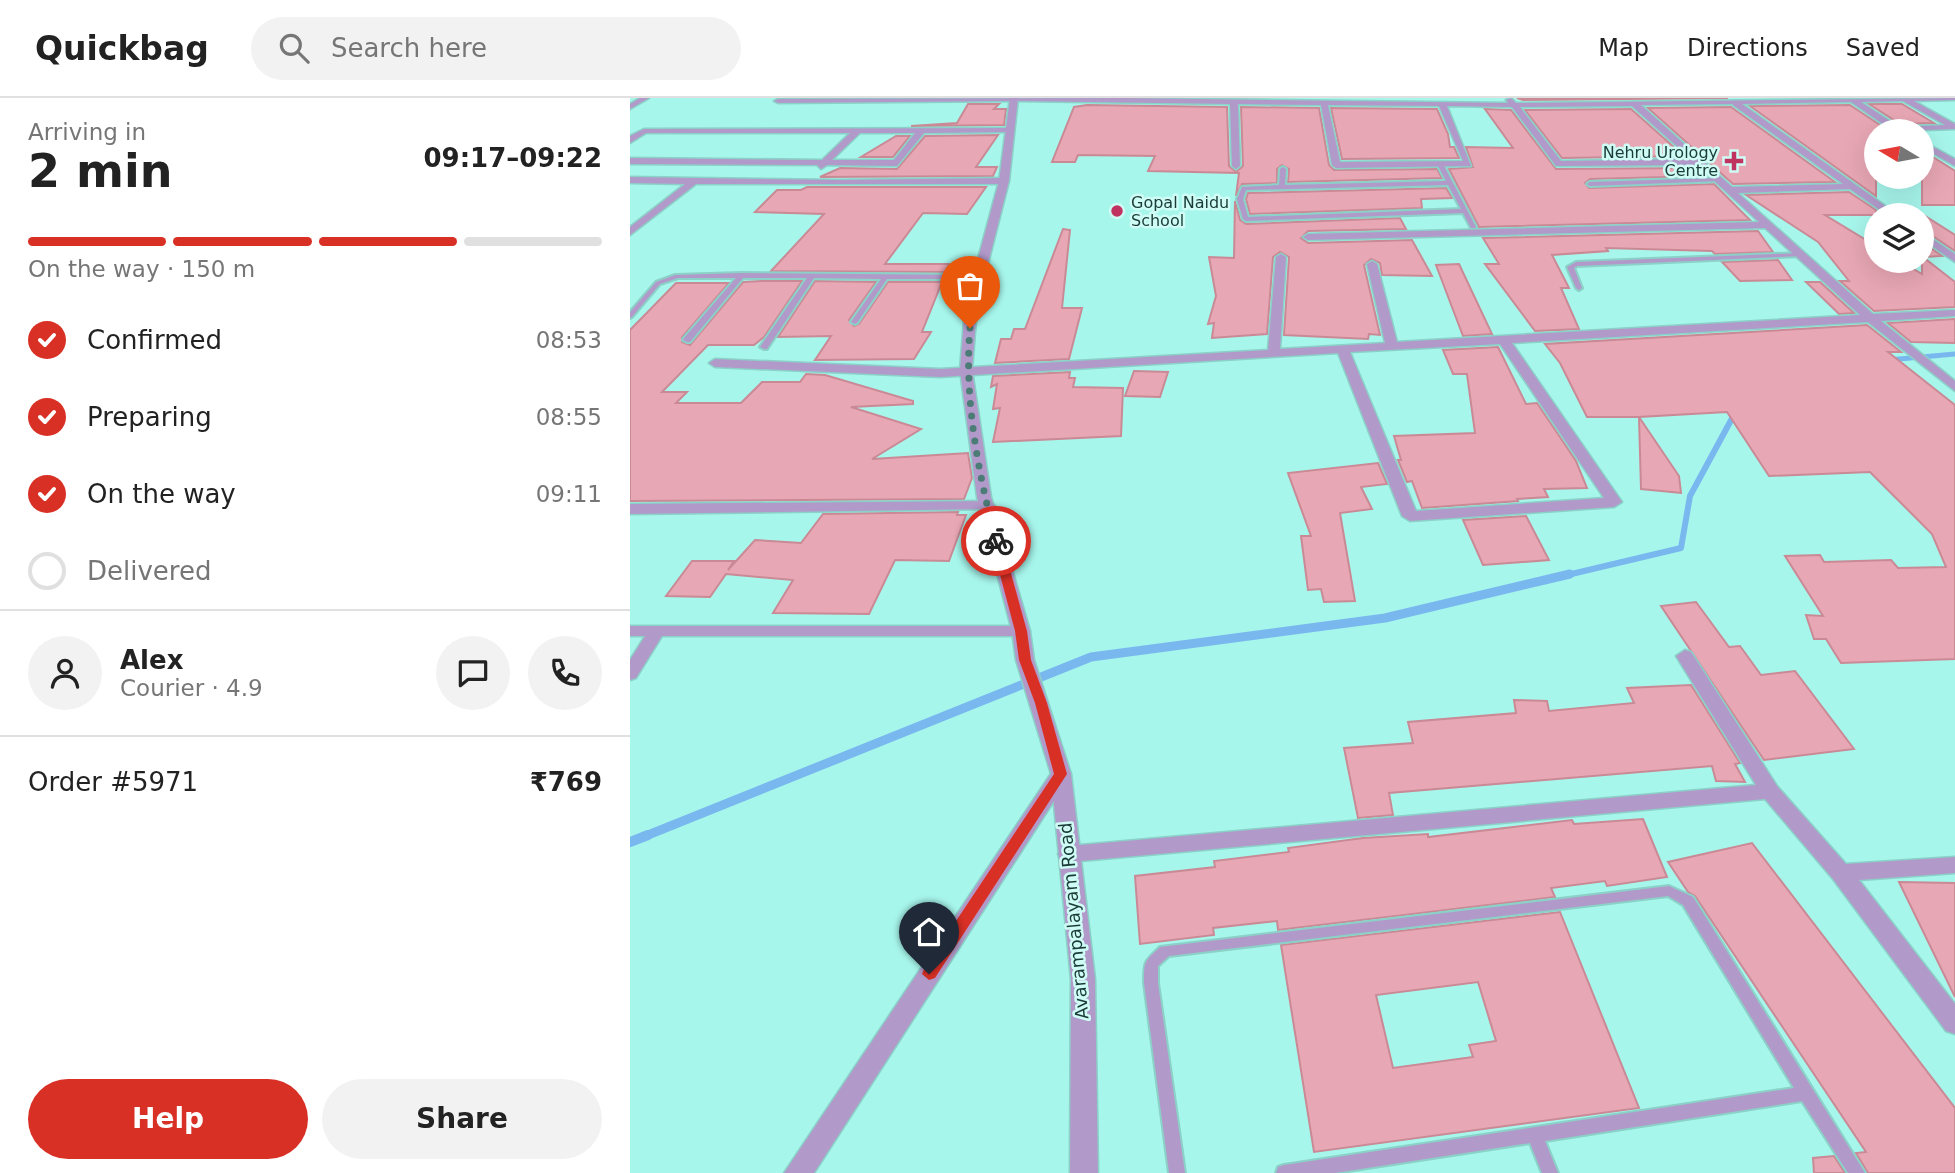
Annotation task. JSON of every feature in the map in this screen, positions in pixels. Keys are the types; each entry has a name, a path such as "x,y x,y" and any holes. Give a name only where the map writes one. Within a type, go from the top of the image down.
{"street":[{"path":"630,107 645,98"},
{"path":"778,101 1013,99 1234,103 1410,101 1442,104 1615,101 1635,104 1672,101 1955,98"},
{"name":"Avarampalayam Road","path":"1013,99 1004,181 977,277 966,370 987,506 1021,631 1025,660 1041,703 1060,774 1083,979 1084,1173"},
{"path":"1852,99 1882,119"},
{"path":"1905,99 1954,127"},
{"path":"1510,101 1559,164 1699,162"},
{"path":"1737,102 1876,203"},
{"path":"1234,103 1236,166"},
{"path":"1324,103 1336,165 1468,164 1442,104"},
{"path":"1635,104 1869,317 1955,387"},
{"path":"1934,128 1954,127"},
{"path":"630,140 644,131 1009,130"},
{"path":"804,182 856,132"},
{"path":"630,161 897,163 920,132"},
{"path":"1934,151 1955,163"},
{"path":"630,180 1004,181"},
{"path":"630,232 694,181"},
{"path":"1730,190 1851,186"},
{"path":"1308,237 1768,225"},
{"path":"1934,244 1955,259"},
{"path":"1274,352 1281,257"},
{"path":"1372,264 1392,346"},
{"path":"715,363 940,373 1955,313"},
{"path":"1342,349 1410,516 1614,502 1503,339"},
{"path":"630,509 987,506"},
{"path":"630,631 1021,631"},
{"path":"630,674 657,631"},
{"path":"1685,656 1770,791 1841,873 1955,1023"},
{"path":"798,1173 1060,774"},
{"path":"1069,854 1770,791"},
{"path":"1841,873 1955,865"}],"lane":[{"path":"1440,164 1473,227"},
{"path":"1282,187 1283,169"},
{"path":"1590,184 1719,180"},
{"path":"1450,183 1244,188 1240,199 1246,219 1465,211"},
{"path":"1579,288 1569,271 1570,267 1576,264 1801,255"},
{"path":"630,316 659,283 668,278 742,275 977,277"},
{"path":"687,340 742,275"},
{"path":"764,346 813,275"},
{"path":"855,322 886,276"},
{"path":"1177,1173 1151,984 1151,964 1165,951 1669,891 1688,901 1857,1173"},
{"path":"1284,1173 1806,1093"},
{"path":"1535,1136 1550,1173"}],"building":[{"path":"1517,98 1728,98 1523,100"},
{"path":"968,104 999,104 994,109 1006,109 1004,125 911,126 957,123"},
{"path":"1869,104 1902,104 1927,119 1892,119"},
{"path":"1850,105 1871,119 1864,119 1864,187 1750,106"},
{"path":"1074,107 1227,107 1229,166 1236,172 1243,166 1241,107 1319,108 1329,165 1334,170 1437,169 1442,178 1288,182 1289,169 1282,165 1277,169 1277,183 1242,184 1236,196 1239,173 1148,171 1155,156 1078,155 1075,162 1052,162"},
{"path":"1731,107 1835,182 1733,184 1648,108"},
{"path":"1331,108 1437,109 1448,134 1450,147 1454,147 1459,158 1342,159"},
{"path":"1485,109 1511,110 1556,169 1696,168 1705,176 1590,179 1585,183 1589,188 1714,184 1750,220 1479,227 1449,169 1473,167 1466,147 1513,148"},
{"path":"1631,109 1684,156 1562,158 1525,110"},
{"path":"998,135 976,167 997,167 993,176 820,177 840,168 897,169 925,136"},
{"path":"896,136 910,136 893,157 861,157"},
{"path":"1934,158 1955,171 1955,205 1922,203 1922,189 1934,189"},
{"path":"807,187 986,187 967,214 923,213 885,264 949,264 946,272 771,271 824,214 755,212 777,190 801,190"},
{"path":"1446,188 1452,198 1421,199 1422,208 1250,214 1246,199 1248,193"},
{"path":"1866,189 1876,189 1876,196"},
{"path":"1849,192 1866,203 1864,215 1825,215 1864,239 1864,273 1934,273 1934,266 1955,282 1955,307 1874,311 1840,281 1849,281 1818,242 1746,195"},
{"path":"1235,201 1240,220 1246,224 1400,218 1406,229 1308,231 1301,238 1308,243 1412,240 1432,276 1382,275 1380,263 1371,259 1364,265 1380,335 1369,334 1368,339 1284,335 1289,257 1280,252 1273,257 1267,334 1212,338 1214,323 1208,324 1216,296 1209,257 1234,258"},
{"path":"1934,222 1955,235 1955,251 1934,237"},
{"path":"1063,229 1070,230 1062,308 1082,308 1069,359 995,363 1001,339 1011,339 1014,329 1025,329"},
{"path":"1758,231 1773,252 1715,254 1712,251 1606,248 1608,251 1552,255 1569,288 1561,288 1579,329 1535,331 1485,264 1499,264 1483,238"},
{"path":"1778,260 1792,280 1740,281 1722,262"},
{"path":"1459,264 1492,334 1463,336 1436,265"},
{"path":"802,281 764,337 754,345 708,345 662,392 687,392 676,403 741,403 762,382 800,382 806,374 825,375 913,401 913,404 851,407 921,429 872,459 968,453 972,478 964,499 630,501 630,330 676,283 729,283 682,337 682,342 690,345 743,282"},
{"path":"815,281 876,282 849,320 854,326 859,324 888,282 942,282 922,332 931,332 914,359 815,360 831,336 778,337"},
{"path":"1806,282 1820,282 1854,313 1839,314"},
{"path":"1955,319 1955,343 1911,342 1888,323"},
{"path":"1867,325 1901,352 1888,352 1955,405 1955,659 1841,663 1826,639 1814,639 1806,615 1823,616 1785,556 1820,555 1824,562 1891,560 1898,568 1946,567 1932,534 1870,472 1769,476 1727,412 1587,417 1560,363 1545,344"},
{"path":"1498,347 1526,404 1537,403 1576,461 1587,488 1544,489 1548,497 1517,499 1518,501 1422,508 1412,481 1407,482 1398,460 1401,460 1394,436 1475,433 1467,374 1453,374 1443,350"},
{"path":"1134,371 1168,372 1160,397 1125,396"},
{"path":"1070,372 1069,378 1075,378 1073,387 1123,388 1121,436 993,442 1000,408 993,409 997,384 991,387 993,376"},
{"path":"1639,417 1679,476 1681,493 1641,489"},
{"path":"1378,463 1387,484 1361,487 1372,509 1340,513 1355,601 1324,602 1321,589 1308,590 1301,536 1311,536 1288,473"},
{"path":"958,512 957,515 966,515 949,561 895,560 869,614 773,613 793,580 726,574 710,597 666,596 692,561 734,561 728,570 755,540 801,543 823,514"},
{"path":"1526,516 1549,560 1483,565 1463,520"},
{"path":"1696,602 1729,647 1740,646 1761,675 1795,671 1854,749 1764,760 1661,606"},
{"path":"1691,685 1740,763 1735,764 1745,782 1716,781 1712,766 1389,793 1393,815 1358,818 1344,748 1413,743 1408,722 1516,713 1514,700 1547,701 1549,711 1634,703 1627,688"},
{"path":"1643,819 1667,877 1607,886 1605,881 1551,888 1555,897 1278,930 1277,921 1213,928 1214,935 1140,944 1135,876 1215,867 1214,861 1289,852 1288,848 1363,838 1428,834 1428,837 1572,820 1574,824"},
{"path":"1752,843 1955,1108 1955,1173 1868,1173 1856,1153 1866,1152 1695,896 1688,892 1668,862"},
{"path":"1899,882 1955,883 1955,997"},
{"path":"1560,912 1639,1108 1314,1152 1281,945","holes":["1478,982 1496,1041 1469,1045 1473,1057 1393,1068 1376,995"]},
{"path":"1834,1156 1845,1173 1814,1173 1813,1158"}],"waterway":[{"path":"1888,360 1955,354"},
{"path":"1563,576 1681,548 1690,496 1736,411"},
{"path":"647,835 1091,657 1385,618 1570,574"},
{"path":"630,842 647,835"},
{"path":"643,837 647,835"}],"way so far":[{"path":"970,328 966,370 984,497 996,541"}],"place":[{"name":"Nehru Urology Centre","path":"1734,161"},
{"name":"Gopal Naidu School","path":"1117,211"}],"route":[{"path":"929,974 1060,774 1041,703 1025,660 1021,631 996,541"}]}
